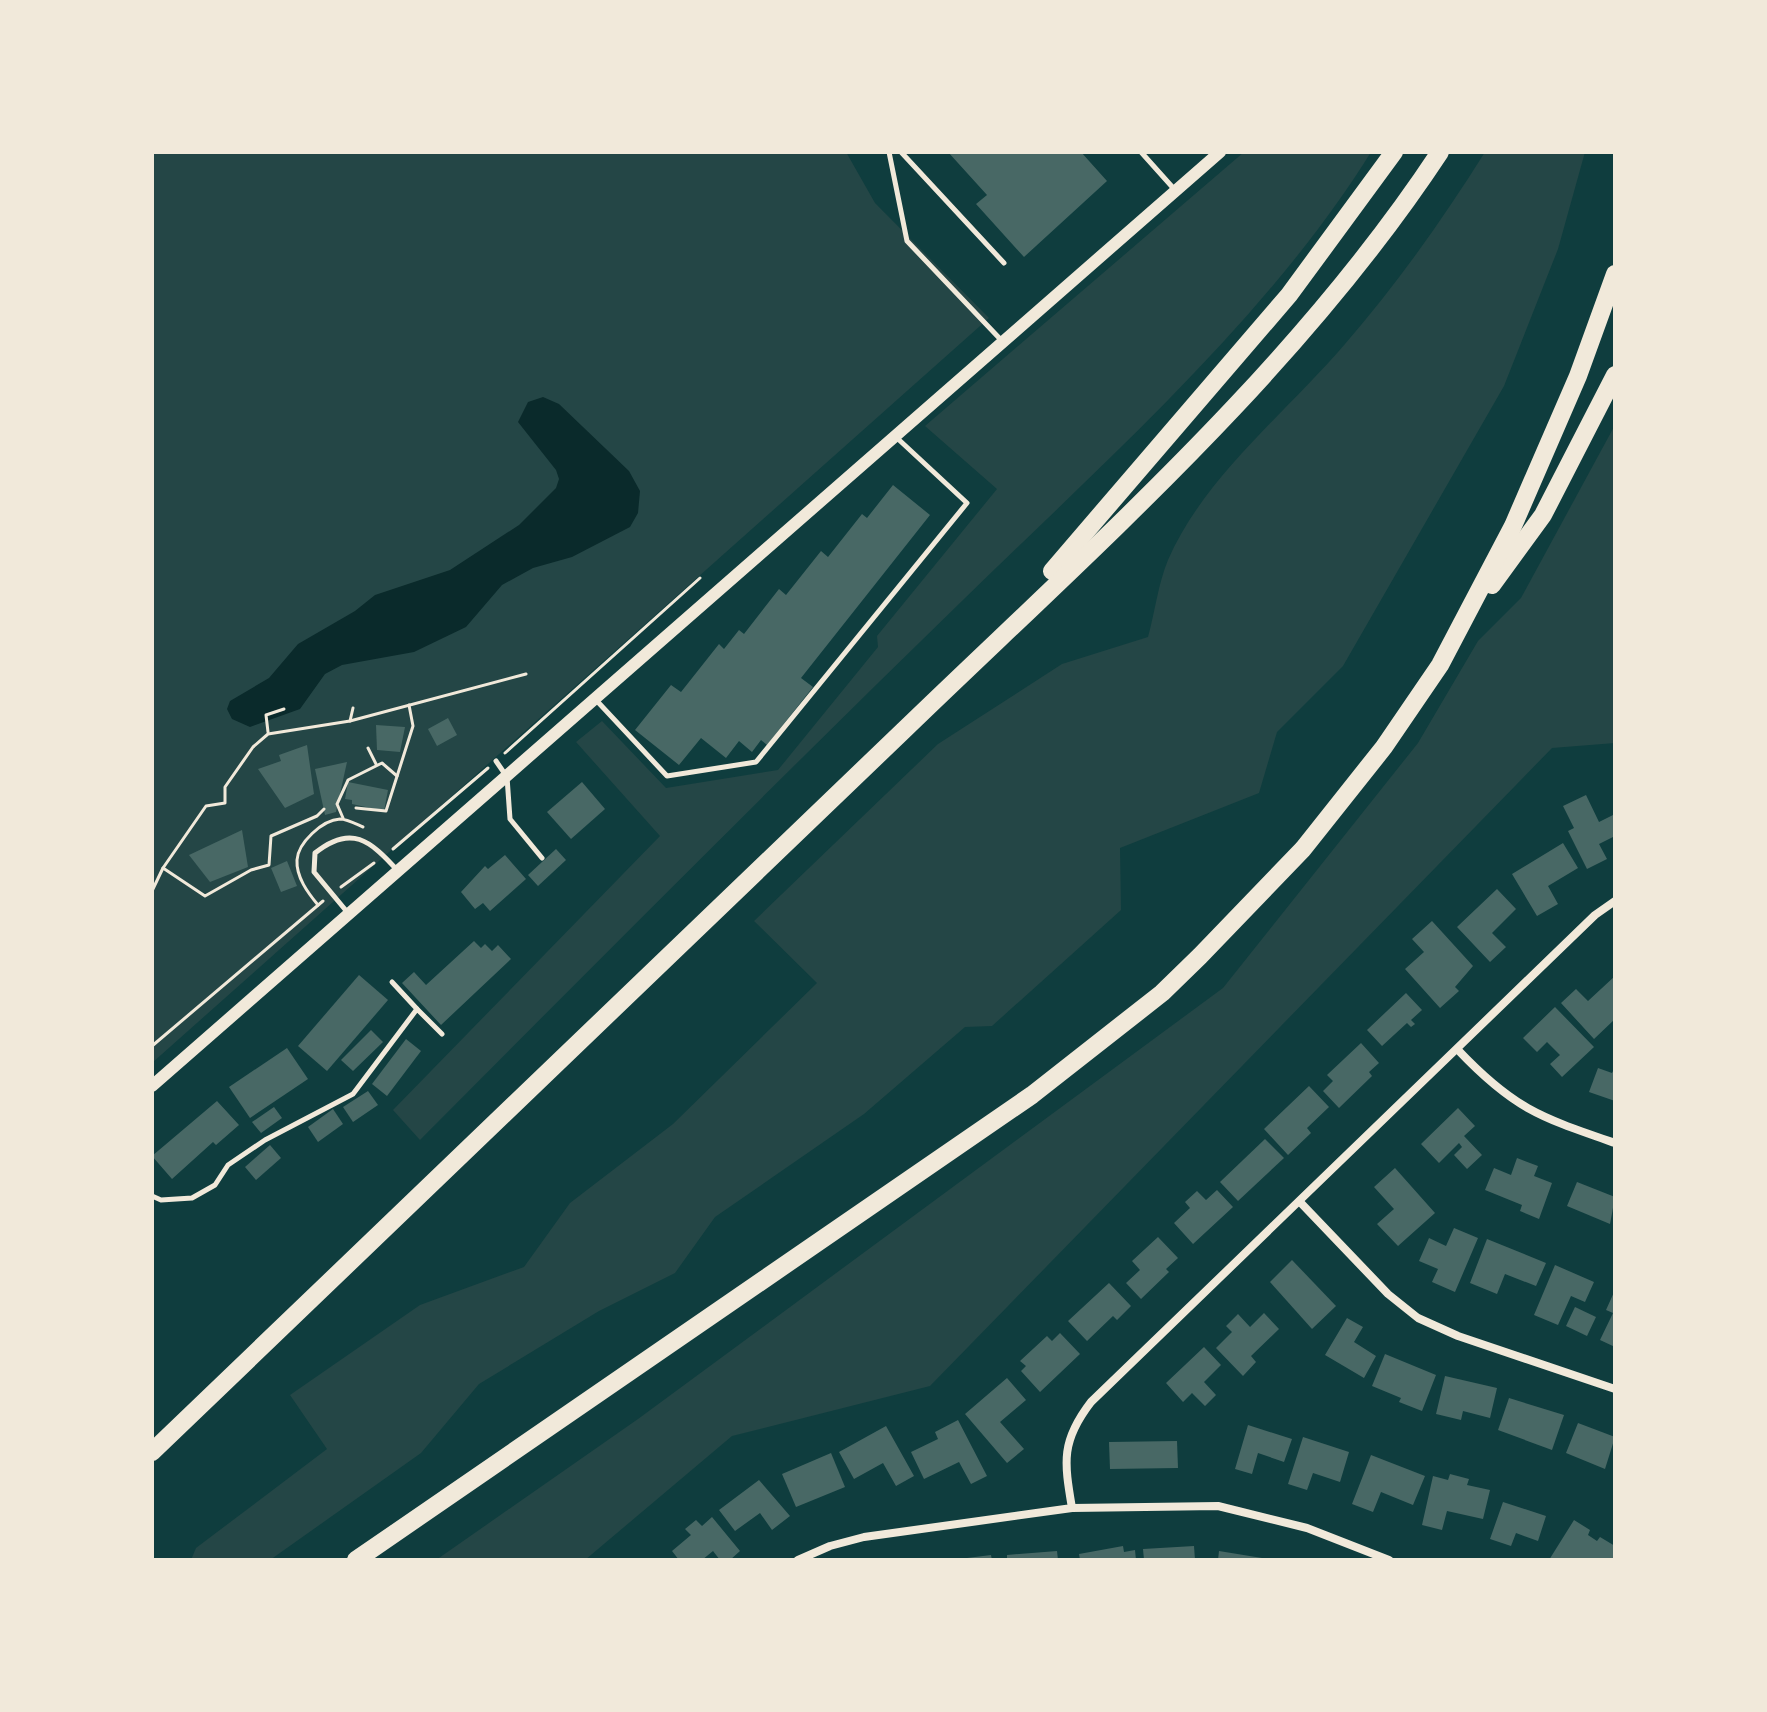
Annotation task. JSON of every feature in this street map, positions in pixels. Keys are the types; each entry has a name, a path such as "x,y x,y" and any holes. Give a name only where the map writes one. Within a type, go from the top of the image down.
{"highway":[{"path":"975,661 1289,295 1394,152"},
{"path":"152,1452 975,661 1234,406 1335,295 1403,209 1440,152"},
{"path":"356,1560 1032,1095 1162,993 1303,849 1384,747 1460,630 1513,526 1578,376 1615,274"},
{"path":"1460,630 1543,515 1615,375"}],"street":[{"path":"152,1086 1220,152"},
{"path":"1072,1508 1065,1457 1069,1436 1091,1402 1595,915 1615,901"},
{"path":"1458,1050 1489,1083 1538,1117 1615,1143"},
{"path":"1300,1202 1388,1294 1418,1318 1458,1336 1615,1389"},
{"path":"798,1560 830,1546 864,1537 1072,1508 1218,1506 1307,1528 1389,1560"}],"lane":[{"path":"889,152 907,241 1003,343"},
{"path":"901,152 1004,263"},
{"path":"1141,152 1176,191"},
{"path":"596,700 667,776 756,762 967,503 896,438"},
{"path":"496,761 507,777 510,819 542,858"},
{"path":"349,913 314,872 315,853 335,838 349,836 384,855 398,872"},
{"path":"392,982 442,1034"},
{"path":"152,1196 161,1200 192,1198 215,1185 228,1165 265,1140 353,1094 417,1009"}],"path":[{"path":"496,761 700,578"},
{"path":"152,891 163,868 206,806 225,803 225,787 253,747 268,734 350,721 526,674"},
{"path":"356,808 384,813 413,726 409,705"},
{"path":"350,721 353,708"},
{"path":"268,734 266,715 284,709"},
{"path":"368,748 376,764"},
{"path":"343,818 337,804 348,780 382,763 398,777"},
{"path":"163,868 205,896 251,870 269,865 271,836 317,816 324,809"},
{"path":"317,816 324,825"}],"shaded area":[{"path":"152,152 846,152 875,203 989,318 152,1063"},
{"path":"1244,152 1371,152 1330,213 1284,272 1181,387 826,734 420,1140 393,1110 660,836 576,742 602,721 666,788 778,770 878,647 877,636 997,489 925,426"},
{"path":"1485,152 1585,152 1558,249 1504,386 1343,666 1277,732 1259,793 1120,848 1121,910 992,1026 965,1027 864,1114 715,1217 675,1273 599,1311 479,1384 421,1453 270,1560 191,1560 196,1548 327,1449 290,1395 420,1305 524,1267 570,1203 673,1124 817,983 754,921 938,744 1062,664 1148,637 1168,560 1203,501 1224,473 1322,370 1383,298 1419,251"},
{"path":"543,397 559,404 629,471 640,491 638,513 630,527 572,557 533,568 502,585 466,627 414,652 342,665 325,674 300,709 250,727 232,719 227,709 230,701 269,678 298,644 355,611 375,595 450,570 519,525 556,488 559,479 556,470 518,422 528,402"},
{"path":"1615,425 1615,743 1552,748 930,1386 732,1436 585,1560 436,1560 638,1419 1223,988 1418,743 1478,641 1521,598"}],"building":[{"path":"948,152 1081,152 1107,181 1024,257 976,204 987,195"},
{"path":"893,485 930,515 801,678 813,687 767,745 761,740 752,752 739,741 726,758 701,738 679,765 635,730 671,685 681,692 719,644 724,649 739,630 744,634 779,589 786,595 821,551 828,557 862,514 867,518"},
{"path":"448,718 457,735 437,746 428,729"},
{"path":"376,725 405,727 400,752 377,750"},
{"path":"307,745 314,794 285,808 258,769 281,761 279,755"},
{"path":"347,762 336,812 325,815 315,769"},
{"path":"348,782 388,790 384,811 352,804 352,800 345,799"},
{"path":"582,782 605,809 571,839 547,812"},
{"path":"1586,795 1599,822 1613,815 1615,819 1615,836 1599,844 1607,859 1587,869 1568,831 1574,828 1563,806"},
{"path":"242,830 248,867 210,882 189,855"},
{"path":"1563,843 1578,868 1548,886 1558,904 1537,916 1512,874"},
{"path":"556,849 566,860 538,886 528,875"},
{"path":"505,855 526,879 490,911 483,903 475,909 461,892 485,866 488,869"},
{"path":"287,861 297,886 281,892 271,868"},
{"path":"1497,889 1516,909 1492,933 1506,947 1490,962 1457,927"},
{"path":"1432,921 1473,966 1455,987 1459,991 1440,1008 1405,969 1424,952 1412,939"},
{"path":"474,941 481,948 485,944 492,951 498,945 511,959 441,1025 402,983 414,972 426,985"},
{"path":"359,975 388,1000 327,1071 298,1046"},
{"path":"1615,976 1615,1019 1594,1039 1561,1003 1576,989 1588,1001"},
{"path":"1406,993 1422,1010 1411,1020 1415,1024 1411,1027 1407,1023 1382,1046 1367,1030"},
{"path":"1555,1007 1594,1047 1562,1077 1550,1064 1560,1055 1547,1042 1537,1052 1523,1038"},
{"path":"371,1030 383,1042 353,1071 341,1060"},
{"path":"406,1039 421,1051 387,1096 372,1084"},
{"path":"1361,1043 1379,1063 1369,1072 1372,1076 1339,1108 1323,1091 1333,1081 1327,1075"},
{"path":"287,1048 308,1079 250,1118 229,1087"},
{"path":"1615,1067 1615,1101 1589,1092 1598,1068 1612,1073"},
{"path":"1309,1086 1329,1107 1307,1128 1311,1133 1288,1155 1264,1129"},
{"path":"368,1091 378,1105 353,1122 343,1107"},
{"path":"217,1101 239,1125 216,1145 213,1142 172,1179 152,1156"},
{"path":"274,1107 282,1118 261,1133 252,1122"},
{"path":"1458,1108 1475,1126 1464,1136 1482,1155 1467,1169 1454,1155 1462,1147 1459,1143 1439,1163 1421,1144"},
{"path":"333,1109 343,1124 318,1142 308,1127"},
{"path":"1265,1139 1284,1158 1238,1201 1220,1182"},
{"path":"270,1145 281,1158 256,1180 245,1167"},
{"path":"1517,1158 1538,1166 1534,1176 1552,1183 1539,1219 1520,1211 1522,1205 1485,1190 1494,1168 1511,1175"},
{"path":"1395,1168 1435,1213 1398,1246 1377,1224 1394,1209 1374,1187"},
{"path":"1577,1182 1615,1197 1610,1224 1567,1206"},
{"path":"1217,1190 1233,1207 1193,1244 1174,1223 1190,1208 1185,1202 1197,1191 1206,1200"},
{"path":"1454,1228 1478,1238 1455,1292 1432,1282 1438,1269 1419,1261 1429,1238 1446,1246"},
{"path":"1158,1237 1178,1258 1166,1269 1169,1272 1141,1299 1126,1283 1140,1270 1132,1261"},
{"path":"1487,1239 1546,1263 1536,1286 1505,1274 1497,1294 1470,1283"},
{"path":"1292,1260 1336,1306 1312,1329 1270,1282"},
{"path":"1555,1265 1594,1282 1585,1302 1571,1296 1558,1325 1534,1315"},
{"path":"1109,1283 1131,1306 1117,1320 1113,1316 1087,1341 1068,1321"},
{"path":"1615,1290 1615,1347 1600,1340 1613,1313 1606,1310"},
{"path":"1575,1307 1596,1317 1587,1336 1566,1326"},
{"path":"1264,1313 1279,1329 1251,1356 1256,1362 1243,1376 1216,1348 1232,1332 1226,1326 1238,1314 1250,1327"},
{"path":"1347,1318 1363,1327 1354,1342 1376,1356 1364,1378 1325,1355"},
{"path":"1060,1333 1080,1354 1040,1392 1021,1371 1026,1366 1020,1361 1047,1336 1052,1341"},
{"path":"1204,1347 1221,1365 1204,1382 1216,1395 1205,1406 1192,1393 1183,1402 1166,1383"},
{"path":"1385,1354 1436,1375 1422,1411 1372,1386"},
{"path":"1445,1376 1497,1388 1490,1418 1463,1411 1461,1420 1436,1414"},
{"path":"1007,1378 1026,1400 1000,1422 1024,1449 1007,1463 965,1414"},
{"path":"1509,1398 1564,1415 1552,1450 1498,1430"},
{"path":"958,1420 987,1476 971,1484 959,1462 924,1479 911,1452 938,1439 935,1432"},
{"path":"1578,1423 1615,1437 1605,1469 1566,1453"},
{"path":"1248,1425 1292,1439 1284,1462 1258,1453 1252,1474 1235,1469"},
{"path":"886,1426 914,1476 896,1486 883,1463 854,1479 839,1452"},
{"path":"1303,1437 1349,1452 1340,1482 1313,1473 1307,1490 1288,1484"},
{"path":"1177,1441 1178,1468 1110,1469 1109,1442"},
{"path":"831,1453 845,1487 796,1507 782,1474"},
{"path":"1371,1455 1425,1476 1413,1505 1381,1492 1373,1512 1352,1504"},
{"path":"1450,1474 1469,1479 1467,1485 1490,1490 1483,1519 1447,1511 1442,1530 1422,1525 1433,1476 1448,1480"},
{"path":"759,1480 790,1516 772,1530 760,1513 735,1531 719,1510"},
{"path":"1503,1502 1546,1516 1538,1541 1516,1533 1511,1546 1490,1539"},
{"path":"712,1517 740,1551 730,1560 720,1560 713,1551 702,1560 679,1560 672,1551 691,1535 685,1529 696,1520 702,1526"},
{"path":"1574,1520 1590,1530 1588,1535 1597,1541 1600,1537 1615,1546 1613,1560 1549,1560"},
{"path":"1123,1546 1124,1552 1135,1550 1136,1560 1080,1560 1079,1554"},
{"path":"1194,1546 1195,1560 1144,1560 1143,1549"},
{"path":"1057,1551 1058,1560 1007,1560 1007,1555"},
{"path":"1219,1551 1262,1558 1218,1560"},
{"path":"991,1555 992,1560 967,1558"}]}
